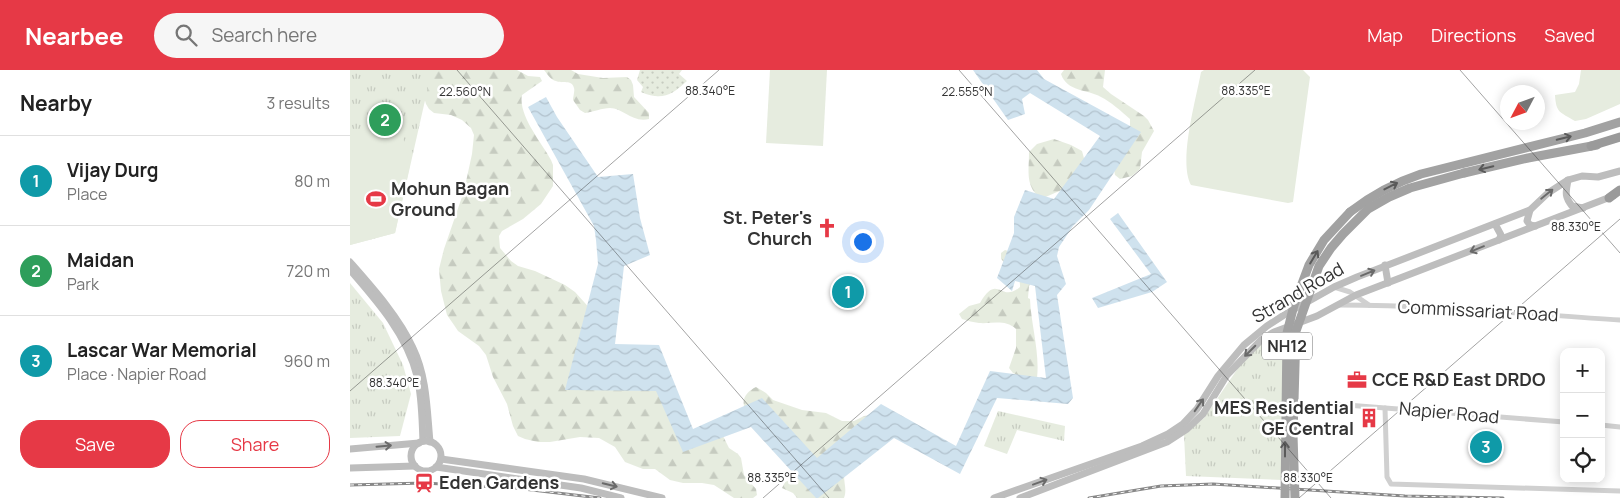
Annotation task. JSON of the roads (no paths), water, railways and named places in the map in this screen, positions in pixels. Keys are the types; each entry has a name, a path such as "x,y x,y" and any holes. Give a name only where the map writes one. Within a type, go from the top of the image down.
{"highway":[{"name":"NH12","path":"1285,498 1287,333 1294,305 1309,265 1324,240 1362,202 1397,182 1421,174 1585,133 1620,122"},
{"path":"1591,146 1620,137"},
{"name":"NH12","path":"1295,498 1293,435 1296,331 1320,266 1331,248 1354,221 1389,197 1410,188 1528,158 1620,142"},
{"path":"1609,198 1620,192"}],"main road":[{"name":"Strand Road","path":"994,498 1142,446 1168,434 1183,424 1197,410 1218,376 1253,336 1284,315 1334,287 1530,210 1548,193 1568,180 1582,176 1598,177 1620,171"},
{"path":"1568,180 1567,199 1572,206 1584,208"},
{"name":"Strand Road","path":"1020,498 1167,442 1187,429 1203,414 1228,375 1248,352 1261,340 1274,332 1317,316 1356,296 1388,283 1609,198"},
{"path":"1530,210 1527,222 1535,226"},
{"path":"1495,224 1502,235 1499,240"},
{"path":"350,262 369,283 396,319 413,348 422,376 424,442"},
{"path":"1385,266 1388,283"},
{"path":"350,270 392,322 407,350 417,375 424,442"},
{"path":"415,466 412,454 416,446 424,442"},
{"path":"350,448 424,442 438,446 441,459 436,467 429,471 415,466 350,468"},
{"path":"441,459 584,479 662,498"},
{"path":"436,467 582,488 621,498"},
{"path":"582,488 584,479"}],"street":[{"path":"1334,287 1356,296 1370,305"},
{"name":"Commissariat Road","path":"1336,306 1370,305 1620,320"},
{"name":"Napier Road","path":"1334,404 1560,422"},
{"path":"1385,408 1386,477 1391,484 1620,491"},
{"path":"1605,425 1620,427"}],"water":[{"path":"973,70 1037,70 1044,79 1141,132 1089,210 1073,226 1059,247 1057,256 1066,284 1057,295 1073,398 1068,404 997,398 960,474 894,438 816,498 751,427 683,452 656,391 565,390 598,264 594,226 528,107 546,97 557,117 598,177 633,174 640,218 650,255 624,266 615,344 659,345 693,429 762,398 817,458 881,404 956,446 990,371 1046,378 1035,286 1015,281 1012,291 997,278 1014,233 1014,217 1025,190 1054,199 1100,136 1030,93 1022,99 1025,114 1008,120"},
{"path":"1118,213 1167,282 1152,292 1098,308 1092,298 1151,274 1110,219"}],"railway":[{"path":"350,485 424,483 515,488 600,498"},
{"path":"1089,498 1161,486 1213,484 1405,496 1503,498"}],"place":[{"name":"Maidan","path":"385,120"},
{"name":"Mohun Bagan Ground","path":"376,199"},
{"name":"St. Peter's Church","path":"827,228"},
{"name":"Vijay Durg","path":"848,292"},
{"name":"CCE R&D East DRDO","path":"1357,380"},
{"name":"MES Residential GE Central","path":"1369,418"},
{"name":"Lascar War Memorial","path":"1486,447"},
{"name":"Eden Gardens","path":"424,483"}]}
